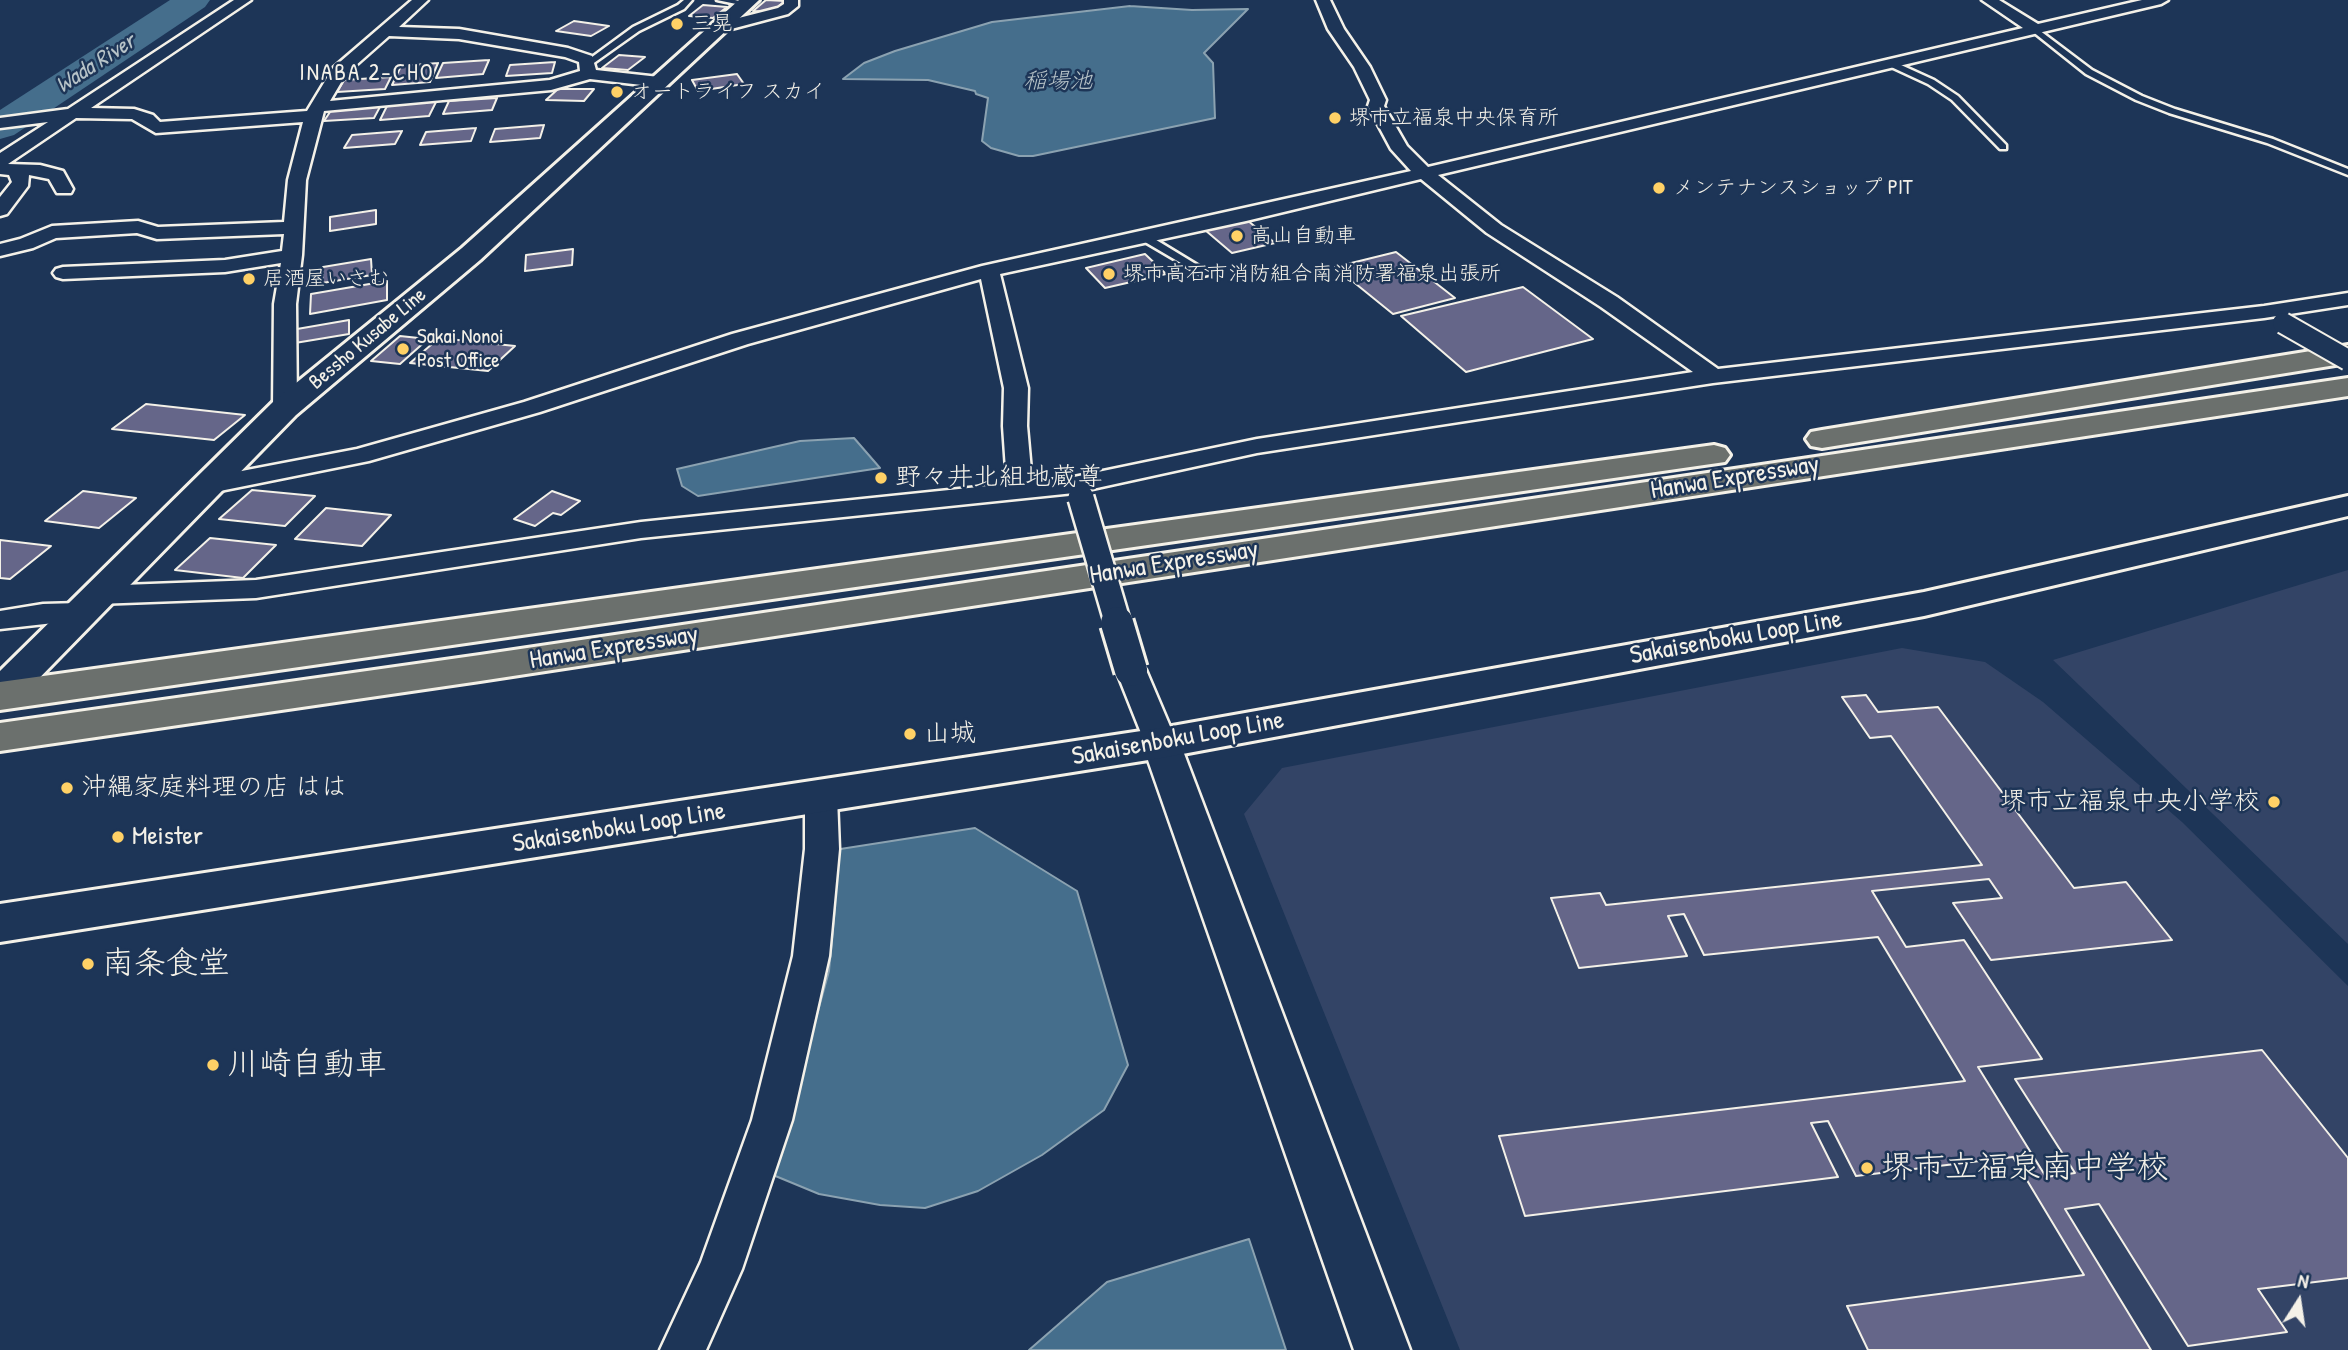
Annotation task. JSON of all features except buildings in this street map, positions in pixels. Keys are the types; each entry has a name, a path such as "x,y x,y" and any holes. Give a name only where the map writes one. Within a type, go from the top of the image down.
{"highway":[{"name":"Hanwa Expressway","path":"0,695 1737,452 2348,354"},
{"name":"Hanwa Expressway","path":"0,737 481,668 2348,387"}],"main road":[{"name":"Bessho Kusabe Line","path":"0,695 285,408 471,254 659,82 734,8"},
{"name":"Sakaisenboku Loop Line","path":"0,923 1161,743 1924,604 2348,506"}],"street":[{"path":"5,167 73,113 244,0"},
{"path":"285,408 285,304 292,256 297,180 315,112 339,71 421,0"},
{"path":"734,8 783,11 791,6 791,0"},
{"path":"1322,0 1336,29 1362,67 1378,100 1376,106 1401,149 1424,173 1494,229 1609,302 1713,376"},
{"path":"1989,0 2035,29"},
{"path":"205,486 360,456 532,407 740,340 989,270 1424,173 2161,0"},
{"path":"385,32 459,34 568,53 586,59 588,69"},
{"path":"0,124 73,113 134,114 147,118 156,128 551,85 588,69 659,82"},
{"path":"5,167 40,170 56,175 64,189"},
{"path":"0,210 21,182 20,175 5,167"},
{"path":"0,250 26,244 52,232 138,227 157,233 294,228"},
{"path":"63,272 225,265 292,256"},
{"path":"989,270 1016,388 1015,426 1020,489"},
{"path":"0,620 89,604 256,589 640,530 1020,489 1078,492 1257,446 1713,376 2264,312 2348,299"},
{"path":"2264,312 2348,360"},
{"path":"1078,492 1131,670 1161,743 1382,1350"},
{"path":"683,1350 720,1269 775,1107 811,956 822,849 821,797"}],"lane":[{"path":"588,69 636,29 681,7 688,0"},
{"path":"2035,29 2090,72 2139,98 2270,141 2348,172"},
{"path":"1890,63 1931,82 1955,99 2003,148"},
{"path":"1144,237 1207,275"}],"shaded area":[{"name":"堺市立福泉中央小学校","path":"2348,570 2348,944 2053,660"},
{"name":"堺市立福泉南中学校","path":"1902,648 1985,662 2043,702 2182,822 2348,986 2348,1350 1460,1350 1244,814 1282,768"}],"water":[{"name":"稲場池","path":"1130,6 1192,10 1248,9 1204,53 1213,63 1215,118 1033,156 1019,156 991,148 982,141 988,98 976,94 975,91 928,80 843,79 864,63 895,51 992,22"},
{"path":"854,438 880,468 698,496 682,486 677,469 800,441"},
{"path":"975,828 1077,891 1128,1065 1104,1110 1042,1155 978,1191 925,1208 880,1205 819,1194 773,1175 829,971 835,907 834,850"},
{"path":"1249,1239 1286,1350 1029,1350 1107,1282"}],"waterway":[{"name":"Wada River","path":"0,127 193,0"}],"place":[{"name":"三晃","path":"677,24"},
{"name":"オートライフ スカイ","path":"617,92"},
{"name":"堺市立福泉中央保育所","path":"1335,118"},
{"name":"メンテナンスショップ PIT","path":"1659,188"},
{"name":"高山自動車","path":"1237,236"},
{"name":"堺市高石市消防組合南消防署福泉出張所","path":"1109,274"},
{"name":"居酒屋いさむ","path":"249,279"},
{"name":"Sakai Nonoi Post Office","path":"403,349"},
{"name":"野々井北組地蔵尊","path":"881,478"},
{"name":"山城","path":"910,734"},
{"name":"沖縄家庭料理の店 はは","path":"67,788"},
{"name":"堺市立福泉中央小学校","path":"2274,802"},
{"name":"Meister","path":"118,837"},
{"name":"南条食堂","path":"88,964"},
{"name":"川崎自動車","path":"213,1065"},
{"name":"堺市立福泉南中学校","path":"1867,1168"}],"district":[{"name":"INABA 2-CHO","path":"367,74"}]}
